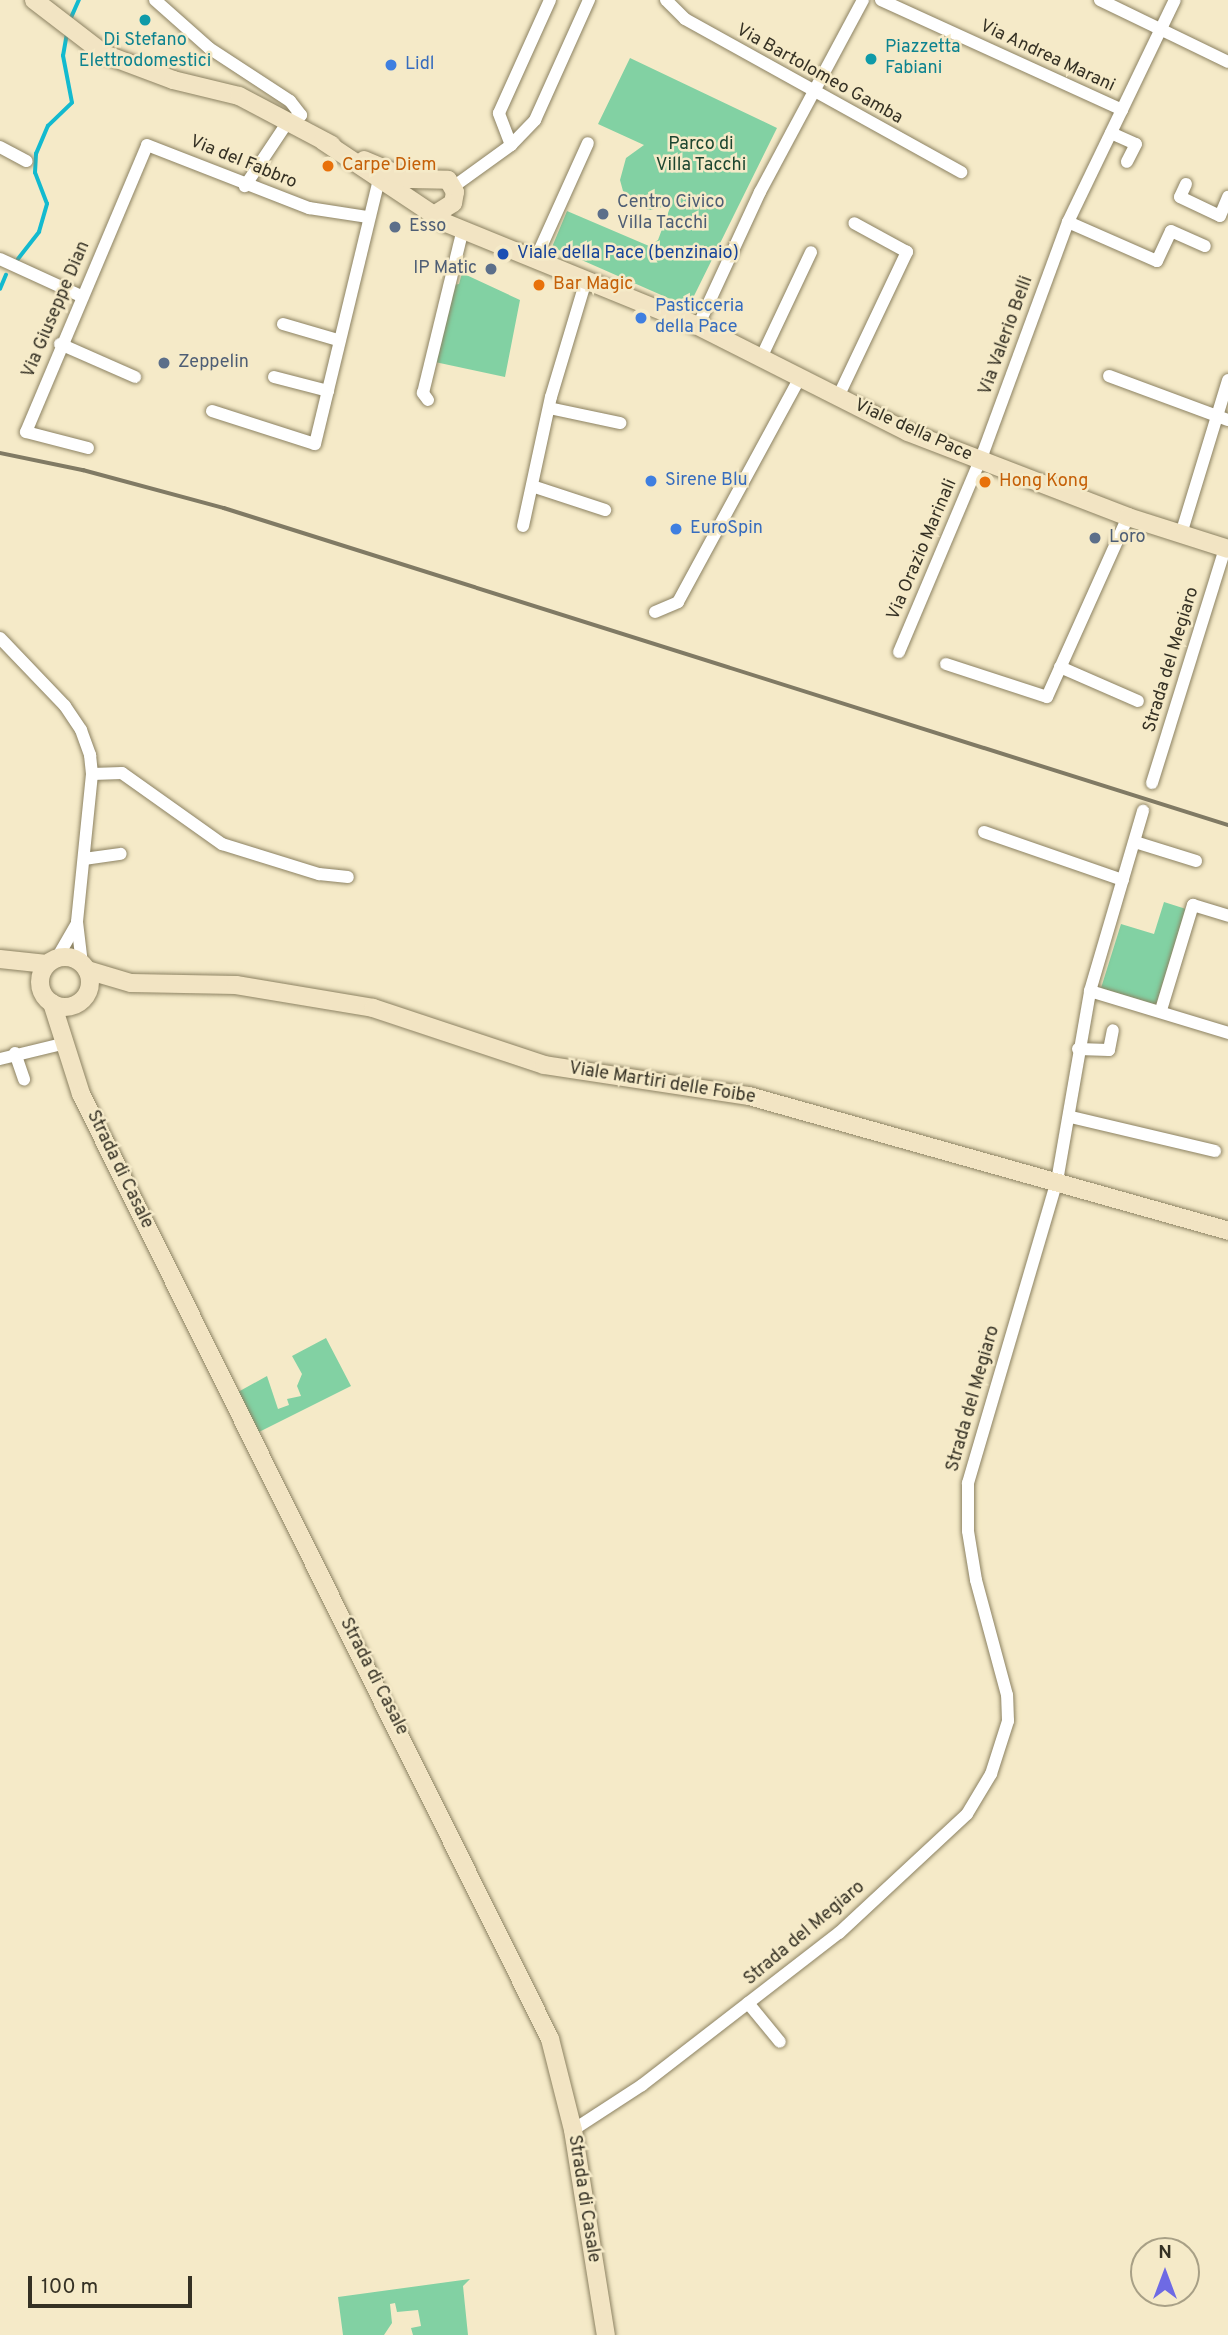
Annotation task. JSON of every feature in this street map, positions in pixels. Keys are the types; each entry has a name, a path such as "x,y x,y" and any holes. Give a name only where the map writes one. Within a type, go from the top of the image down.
{"street":[{"name":"Viale della Pace","path":"34,0 115,59 173,80 239,96 380,174 429,209 463,229 493,239 698,326 838,397 980,462 1129,517 1226,548"},
{"path":"155,0 209,48 290,101 302,115 287,123 245,186"},
{"path":"511,145 501,129 499,113 550,0"},
{"path":"426,180 419,196 429,209 453,195 511,145 535,120 589,0"},
{"name":"Via Bartolomeo Gamba","path":"666,0 685,19 812,92 961,172"},
{"path":"698,326 812,92 863,0"},
{"name":"Via Andrea Marani","path":"881,0 1122,110"},
{"path":"1100,0 1228,62"},
{"name":"Via Valerio Belli","path":"980,462 1068,222 1175,0"},
{"path":"266,111 272,105 271,89"},
{"path":"1111,132 1136,144 1128,162"},
{"path":"536,258 588,143"},
{"name":"Via del Fabbro","path":"147,145 245,186 309,208 368,217"},
{"name":"Via Giuseppe Dian","path":"88,448 26,432 60,344 147,145"},
{"path":"0,147 26,161"},
{"name":"Viale della Pace","path":"380,174 409,179 444,178 465,219 493,239"},
{"path":"212,411 315,444 380,174"},
{"path":"1186,184 1180,197 1220,216 1228,197"},
{"path":"1068,222 1157,261 1171,231 1205,246"},
{"path":"838,397 907,252 854,223"},
{"path":"428,400 423,393 463,229"},
{"path":"761,358 811,252"},
{"path":"0,259 81,296"},
{"path":"523,526 549,408 586,280"},
{"path":"283,324 338,340"},
{"path":"60,344 135,377"},
{"path":"1109,376 1222,418"},
{"path":"274,377 328,391"},
{"path":"655,612 678,602 800,377"},
{"path":"1181,534 1222,418 1228,380"},
{"path":"549,408 620,423"},
{"name":"Via Orazio Marinali","path":"899,652 980,462"},
{"path":"532,486 605,510"},
{"path":"947,664 1047,697 1129,517"},
{"name":"Strada del Megiaro","path":"1152,783 1226,548"},
{"path":"0,638 81,730 92,774 77,922 90,983 65,1040 0,1059"},
{"path":"1060,667 1138,701"},
{"path":"92,774 122,774 222,844 319,874 348,877"},
{"name":"Strada del Megiaro","path":"573,2130 593,2121 839,1933 967,1814 1001,1748 1008,1721 1007,1695 976,1580 968,1531 968,1483 1057,1181 1071,1117 1078,1049 1090,991 1143,811"},
{"path":"984,832 1123,880"},
{"path":"1135,842 1196,861"},
{"path":"84,859 121,854"},
{"path":"1161,1010 1193,905 1228,916"},
{"path":"40,987 52,961 77,922"},
{"path":"5,961 52,961 85,967"},
{"path":"5,961 40,987 52,1003 65,1007 82,999"},
{"name":"Viale Martiri delle Foibe","path":"85,967 131,983 236,985 348,1003 544,1065 749,1096 1228,1231"},
{"name":"Viale Martiri delle Foibe","path":"82,999 131,983"},
{"path":"1090,991 1161,1010 1228,1033"},
{"name":"Strada di Casale","path":"52,1003 81,1094 108,1151 534,2000 550,2039 573,2130 606,2335"},
{"path":"1078,1049 1109,1050 1113,1030"},
{"path":"15,1053 24,1079"},
{"path":"1071,1117 1215,1151"},
{"name":"Strada del Megiaro","path":"748,2003 780,2042"}],"green space":[{"name":"Parco di Villa Tacchi","path":"630,58 777,128 691,302 684,305 552,247 567,211 649,246 658,240 671,205 650,210 639,207 623,191 620,180 626,158 644,145 598,124"},
{"path":"462,273 520,300 505,377 435,362 453,285 459,284"},
{"path":"1164,902 1186,909 1156,1005 1101,988 1121,924 1154,934"},
{"path":"326,1338 351,1386 257,1433 238,1392 267,1376 278,1409 289,1405 287,1399 301,1396 297,1386 302,1374 292,1356"},
{"path":"470,2279 463,2286 468,2335 413,2335 411,2328 421,2326 418,2310 397,2312 395,2303 390,2304 392,2323 384,2335 343,2335 338,2297"}],"waterway":[{"path":"70,20 79,0"},
{"path":"18,259 39,232 47,204 35,173 36,154 48,126 72,103 63,56 67,34"},
{"path":"0,289 6,275"}],"railway":[{"path":"0,453 83,470 224,508 1228,825"}],"place":[{"name":"Di Stefano Elettrodomestici","path":"145,20"},
{"name":"Piazzetta Fabiani","path":"871,59"},
{"name":"Lidl","path":"391,65"},
{"name":"Carpe Diem","path":"328,166"},
{"name":"Centro Civico Villa Tacchi","path":"603,214"},
{"name":"Esso","path":"395,227"},
{"name":"Viale della Pace (benzinaio)","path":"503,254"},
{"name":"IP Matic","path":"491,269"},
{"name":"Bar Magic","path":"539,285"},
{"name":"Pasticceria della Pace","path":"641,318"},
{"name":"Zeppelin","path":"164,363"},
{"name":"Sirene Blu","path":"651,481"},
{"name":"Hong Kong","path":"985,482"},
{"name":"EuroSpin","path":"676,529"},
{"name":"Loro","path":"1095,538"}]}
